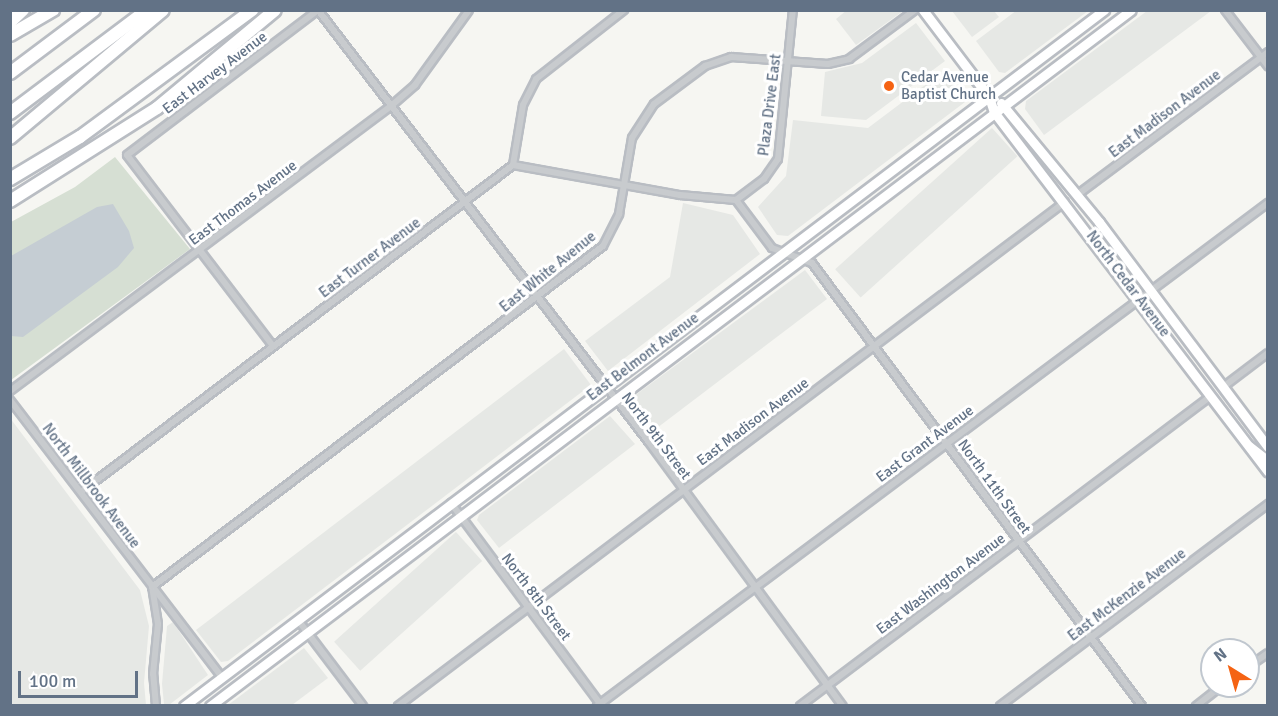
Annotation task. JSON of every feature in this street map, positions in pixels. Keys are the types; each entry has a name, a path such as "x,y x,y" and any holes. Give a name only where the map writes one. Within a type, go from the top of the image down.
{"highway":[{"path":"10,22 23,10"},
{"path":"10,35 53,10"},
{"path":"10,74 94,10"},
{"path":"10,113 147,10"},
{"path":"10,138 163,10"},
{"path":"10,179 80,137 252,10"},
{"path":"10,201 157,108 274,10"}],"main road":[{"name":"North Cedar Avenue","path":"923,10 989,97 994,112 1065,202 1268,472"},
{"name":"East Belmont Avenue","path":"184,705 1104,10"},
{"name":"East Belmont Avenue","path":"210,705 1131,10"},
{"name":"North Cedar Avenue","path":"989,97 1005,105 1077,195 1268,447"},
{"path":"1247,445 1268,461"}],"street":[{"name":"North 9th Street","path":"318,10 843,705"},
{"name":"East Harvey Avenue","path":"200,251 127,155 318,10"},
{"name":"East Thomas Avenue","path":"10,391 391,106 415,85 469,10"},
{"path":"624,10 536,79 523,105 513,165 736,200 772,248 802,259"},
{"name":"Plaza Drive East","path":"736,200 764,179 778,159 793,10"},
{"name":"East White Avenue","path":"152,587 537,298 610,237 619,214 632,138 644,114 654,104 718,60 745,56 828,64 849,59 915,10"},
{"path":"1225,10 1268,66"},
{"name":"East Madison Avenue","path":"1077,195 1268,52"},
{"name":"East Turner Avenue","path":"81,492 513,165"},
{"name":"East Madison Avenue","path":"398,705 1065,202"},
{"name":"East Grant Avenue","path":"599,705 946,442 1268,203"},
{"path":"200,251 273,346"},
{"name":"North 11th Street","path":"802,259 812,262 1142,705"},
{"path":"1223,387 1268,353"},
{"name":"East Washington Avenue","path":"800,705 1212,396"},
{"name":"North Millbrook Avenue","path":"10,400 152,587 164,597 222,677"},
{"name":"North 8th Street","path":"451,503 599,705"},
{"name":"East McKenzie Avenue","path":"1000,705 1268,504"},
{"name":"North Millbrook Avenue","path":"152,587 158,624 153,674 156,705"},
{"path":"298,620 363,705"}],"shaded area":[{"path":"847,10 903,11 856,45 836,19"},
{"path":"1017,10 1088,11 1005,73 999,72 976,41"},
{"path":"952,11 994,11 999,17 972,37"},
{"path":"1147,11 1211,11 1044,135 1025,109 1026,101"},
{"path":"916,23 945,61 866,120 821,116 825,72 862,63"},
{"path":"945,70 966,97 965,102 788,236 777,235 758,207 786,176 793,120 868,128"},
{"path":"992,128 1017,156 861,297 835,269"},
{"path":"115,157 190,249 11,380 11,222 75,187"},
{"path":"683,203 733,215 760,254 608,371 585,341 670,277"},
{"path":"113,204 129,231 134,248 118,267 23,337 11,336 11,256 97,207"},
{"path":"805,270 827,299 653,431 630,404 630,399"},
{"path":"564,349 591,385 228,661 221,662 196,630"},
{"path":"610,416 635,444 499,548 477,520 479,515"},
{"path":"10,418 140,590 149,626 144,683 146,705 11,705"},
{"path":"456,532 482,561 360,671 334,642"},
{"path":"173,622 208,675 169,705 164,704 162,684 167,626"},
{"path":"304,648 328,678 292,705 228,705"}],"place":[{"name":"Cedar Avenue Baptist Church","path":"889,86"}]}
